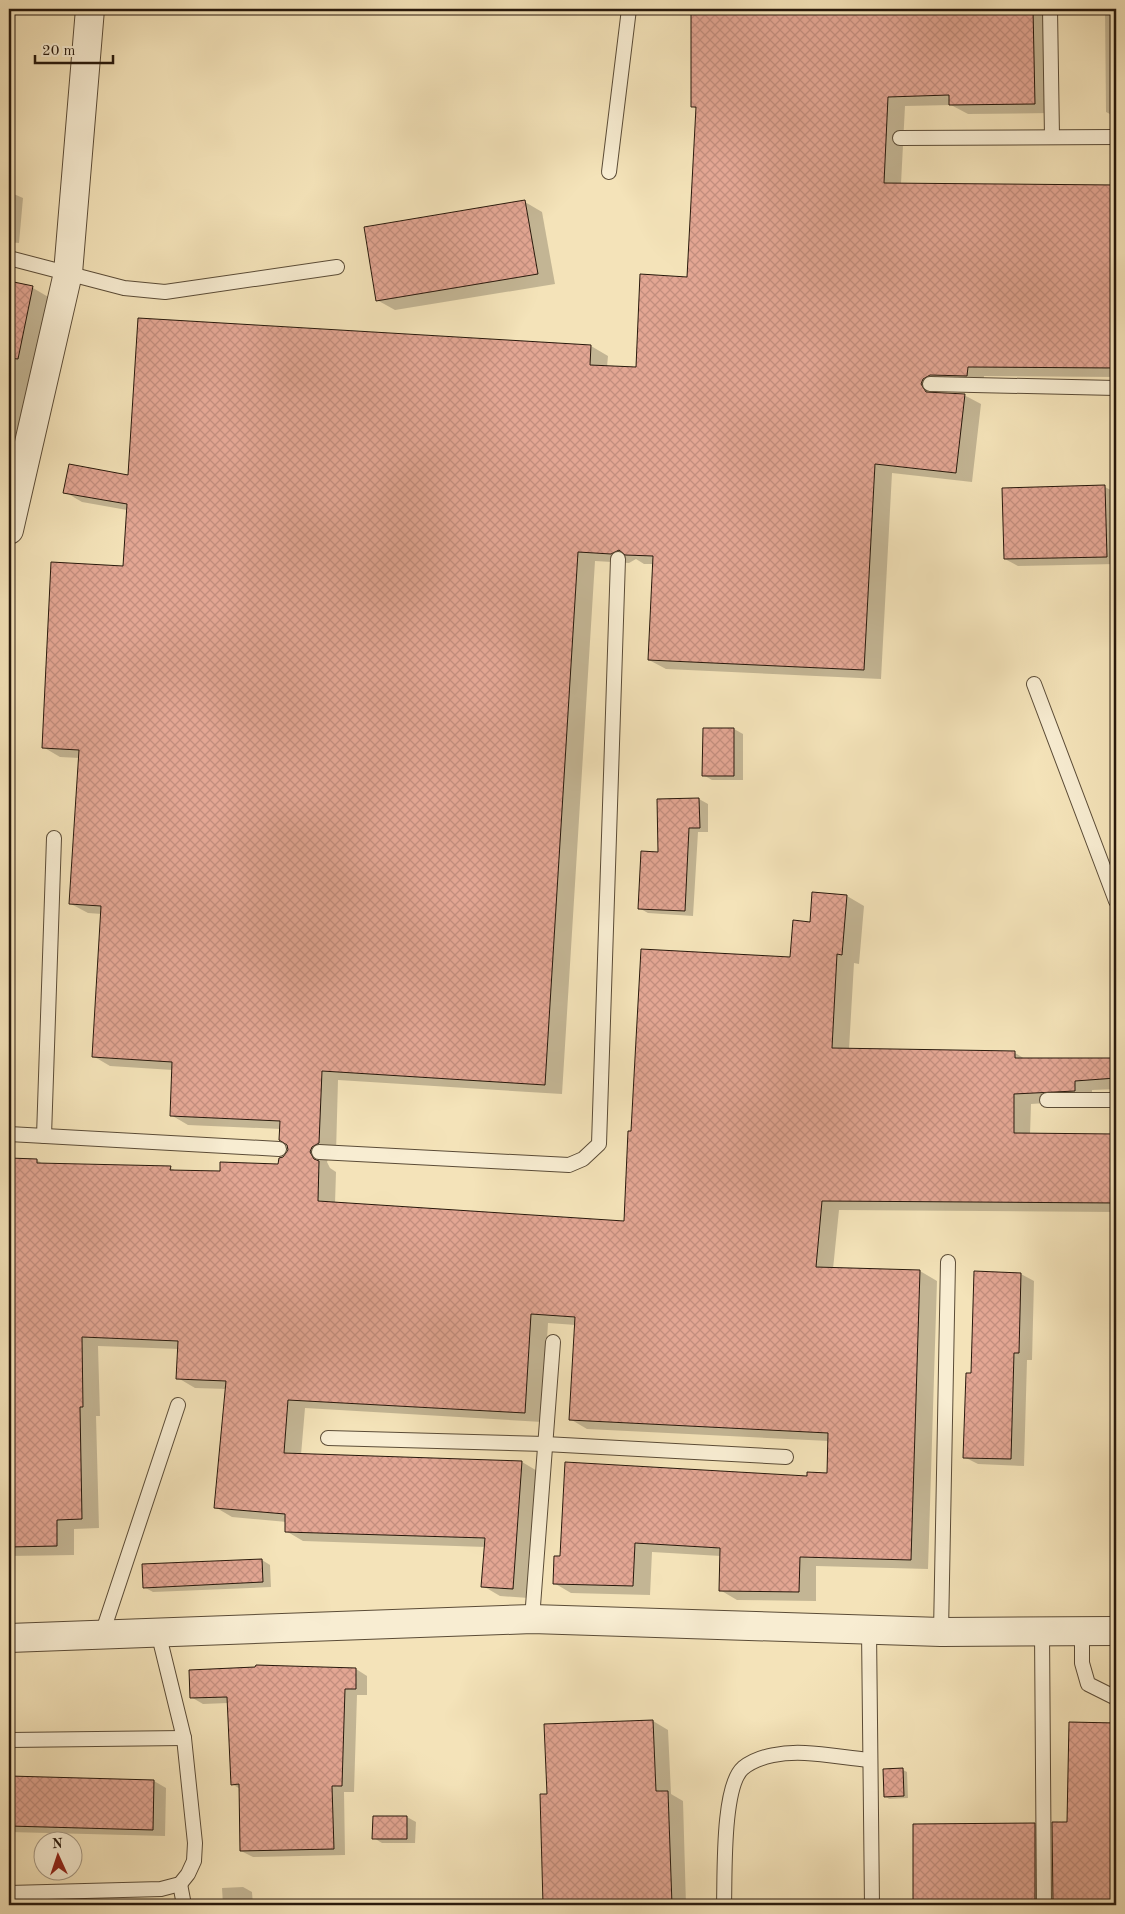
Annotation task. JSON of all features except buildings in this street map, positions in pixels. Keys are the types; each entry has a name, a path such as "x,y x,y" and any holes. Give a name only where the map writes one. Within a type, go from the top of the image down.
{"street":[{"path":"9,530 17,460 68,272 90,9"},
{"path":"9,1638 532,1619 941,1632 1116,1631"}],"lane":[{"path":"609,172 629,9"},
{"path":"1050,9 1052,137"},
{"path":"900,138 1116,137"},
{"path":"9,258 124,288 165,292 337,268"},
{"path":"930,384 1116,388"},
{"path":"319,1152 569,1165 583,1159 599,1144 618,559"},
{"path":"1034,684 1116,901"},
{"path":"44,1136 54,838"},
{"path":"1047,1100 1116,1100"},
{"path":"9,1134 279,1150"},
{"path":"941,1632 948,1262"},
{"path":"532,1619 553,1342"},
{"path":"102,1634 178,1405"},
{"path":"328,1438 545,1444 786,1457"},
{"path":"869,1630 872,1905"},
{"path":"1042,1631 1044,1905"},
{"path":"1082,1631 1082,1663 1088,1684 1116,1698"},
{"path":"158,1632 184,1738 195,1843 194,1861 180,1884 184,1905"},
{"path":"9,1740 184,1738"},
{"path":"724,1905 728,1804 741,1769 754,1760 771,1756 804,1753 869,1760"},
{"path":"9,1893 161,1889 180,1884"}]}
